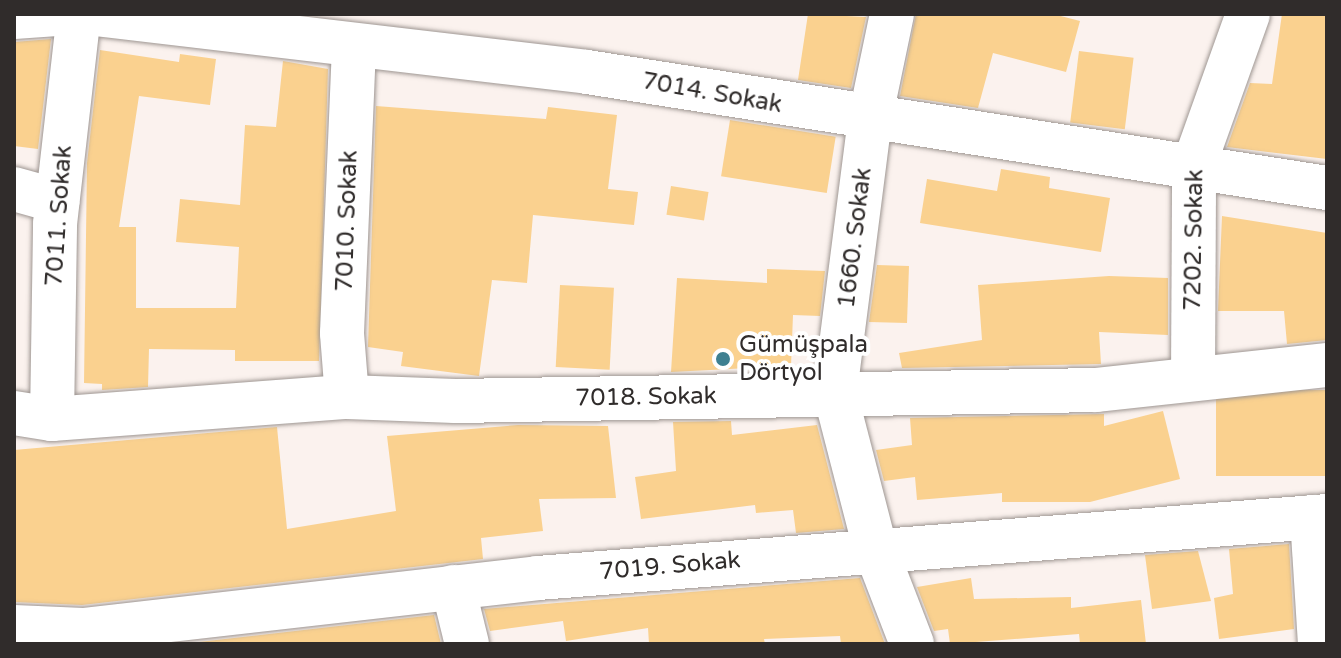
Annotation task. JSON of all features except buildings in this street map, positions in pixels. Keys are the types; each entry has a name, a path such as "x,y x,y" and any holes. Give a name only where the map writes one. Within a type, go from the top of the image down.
{"street":[{"path":"14,17 53,14"},
{"name":"7011. Sokak","path":"27,420 79,14"},
{"name":"7014. Sokak","path":"95,14 339,34 1327,188"},
{"name":"1660. Sokak","path":"892,14 870,119 835,393 875,548 912,644"},
{"name":"7202. Sokak","path":"1193,379 1194,165 1248,14"},
{"name":"7010. Sokak","path":"339,34 342,333 347,397"},
{"path":"14,189 57,201"},
{"name":"7018. Sokak","path":"27,420 347,397 455,401 1096,390 1327,365"},
{"path":"1320,516 1320,644"},
{"name":"7019. Sokak","path":"35,633 222,629 453,587 875,548 1320,516"},
{"path":"453,587 467,644"}],"place":[{"name":"Gümüşpala Dörtyol","path":"723,359"}]}
